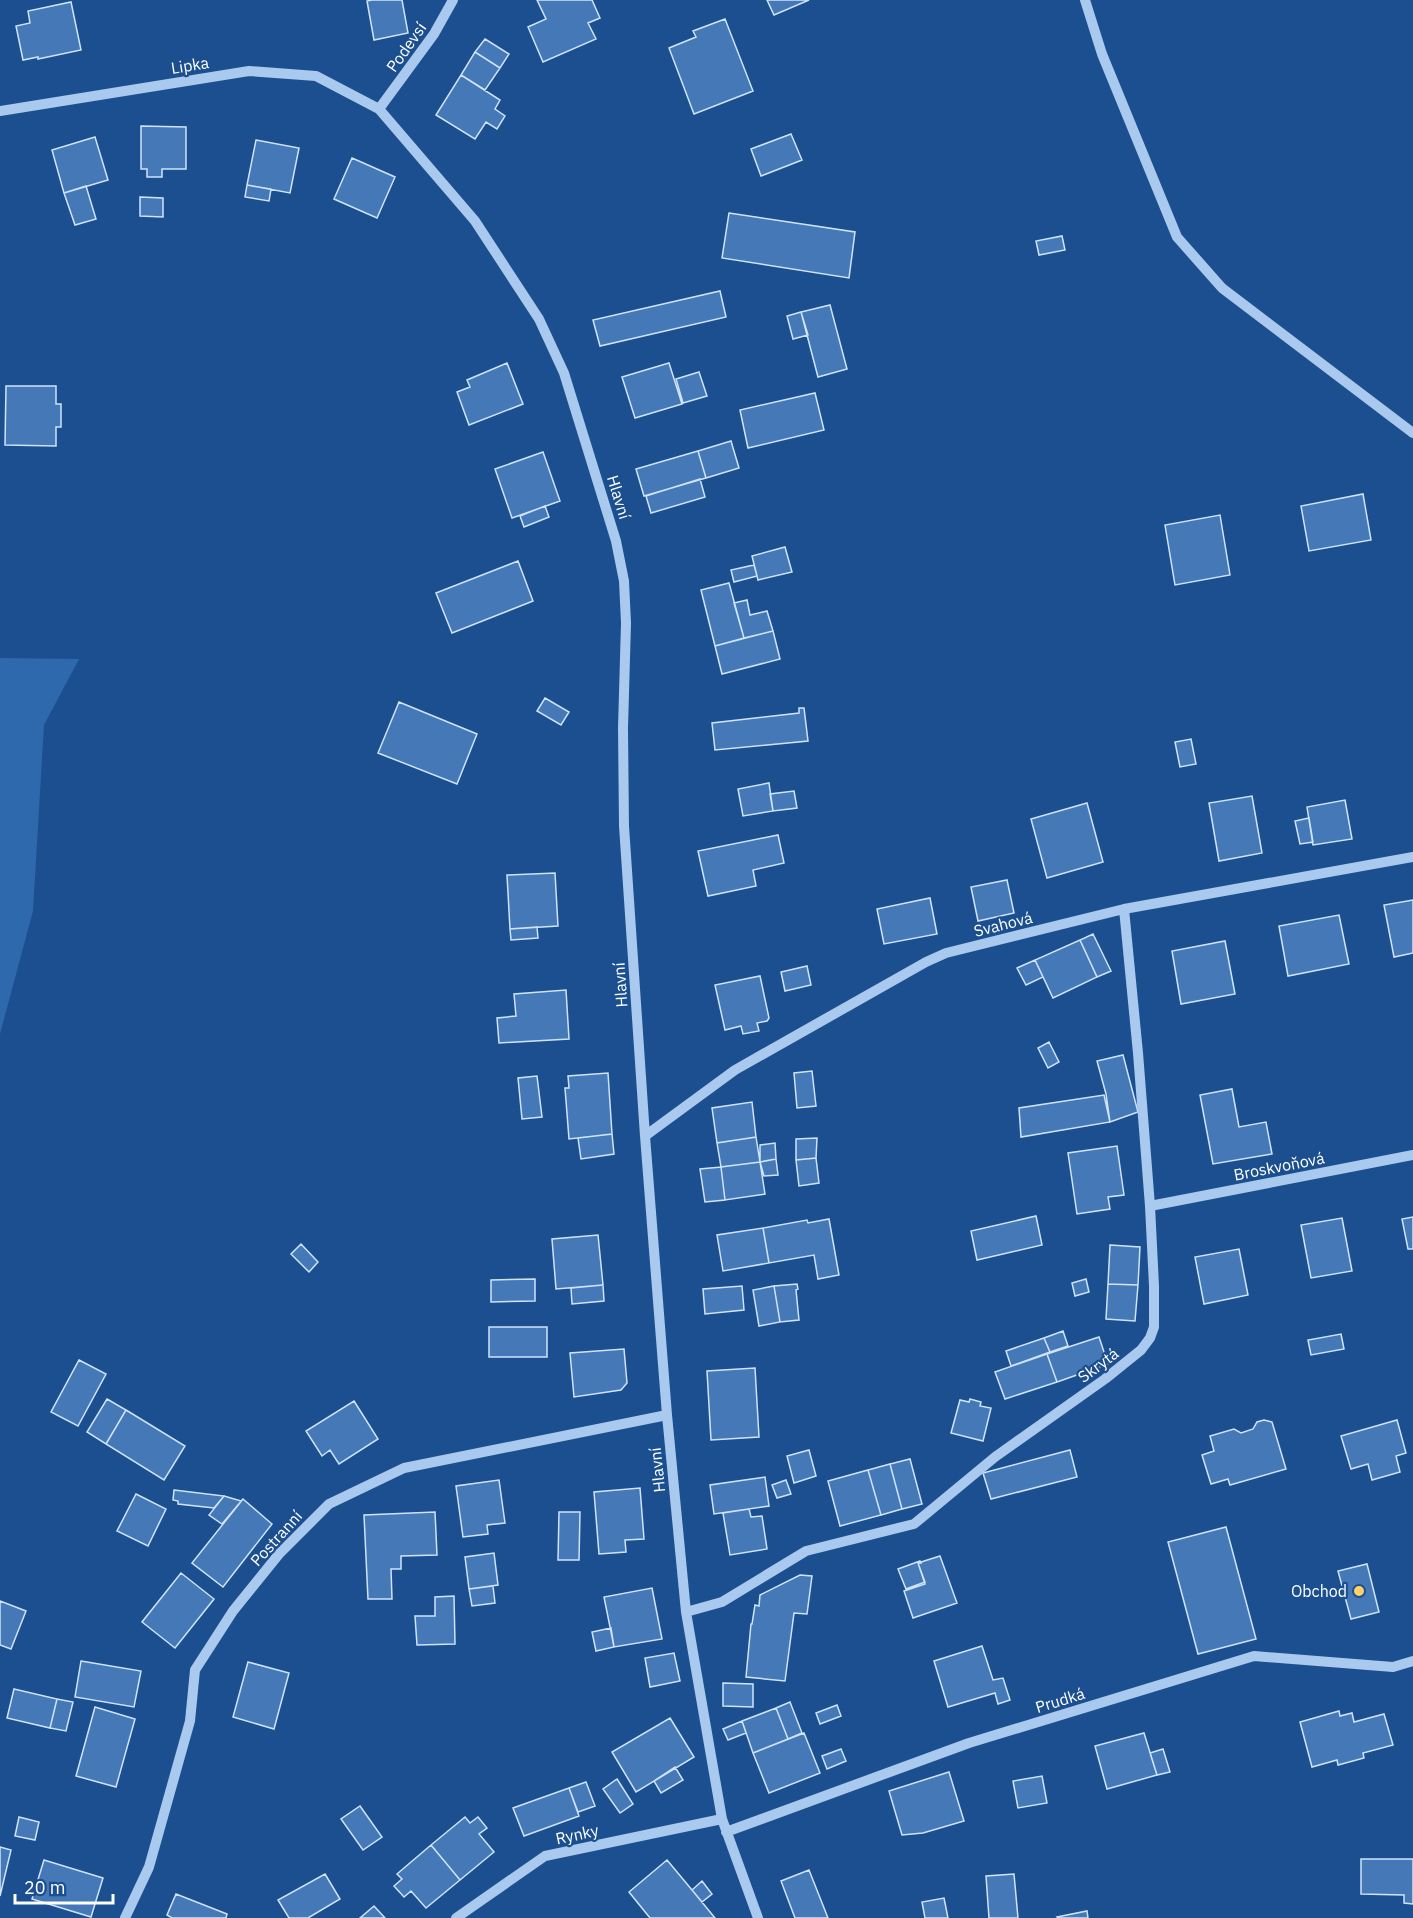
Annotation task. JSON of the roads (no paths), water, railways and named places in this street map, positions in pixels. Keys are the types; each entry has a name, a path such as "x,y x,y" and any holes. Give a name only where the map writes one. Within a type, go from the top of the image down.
{"street":[{"name":"Podevsí","path":"379,108 434,34 453,0"},
{"path":"1085,0 1102,54 1177,237 1222,288 1413,433"},
{"name":"Lipka","path":"0,111 249,71 316,76 379,108"},
{"name":"Hlavní","path":"379,108 475,221 539,319 564,373 616,541 624,581 626,613 623,728 624,826 666,1415 686,1612 722,1819 758,1918"},
{"name":"Svahová","path":"645,1136 735,1070 926,962 946,953 1124,909 1413,857"},
{"name":"Skrytá","path":"686,1612 722,1602 806,1551 914,1524 995,1457 1105,1379 1141,1350 1150,1338 1154,1327 1154,1286 1150,1206 1124,909"},
{"name":"Broskvoňová","path":"1150,1206 1413,1155"},
{"name":"Postranní","path":"124,1918 149,1867 190,1721 195,1671 240,1603 279,1554 329,1504 404,1468 666,1415"},
{"name":"Prudká","path":"726,1832 969,1743 1254,1656 1392,1667 1413,1661"},
{"name":"Rynky","path":"456,1918 545,1856 722,1819"}],"place":[{"name":"Obchod","path":"1359,1591"}]}
